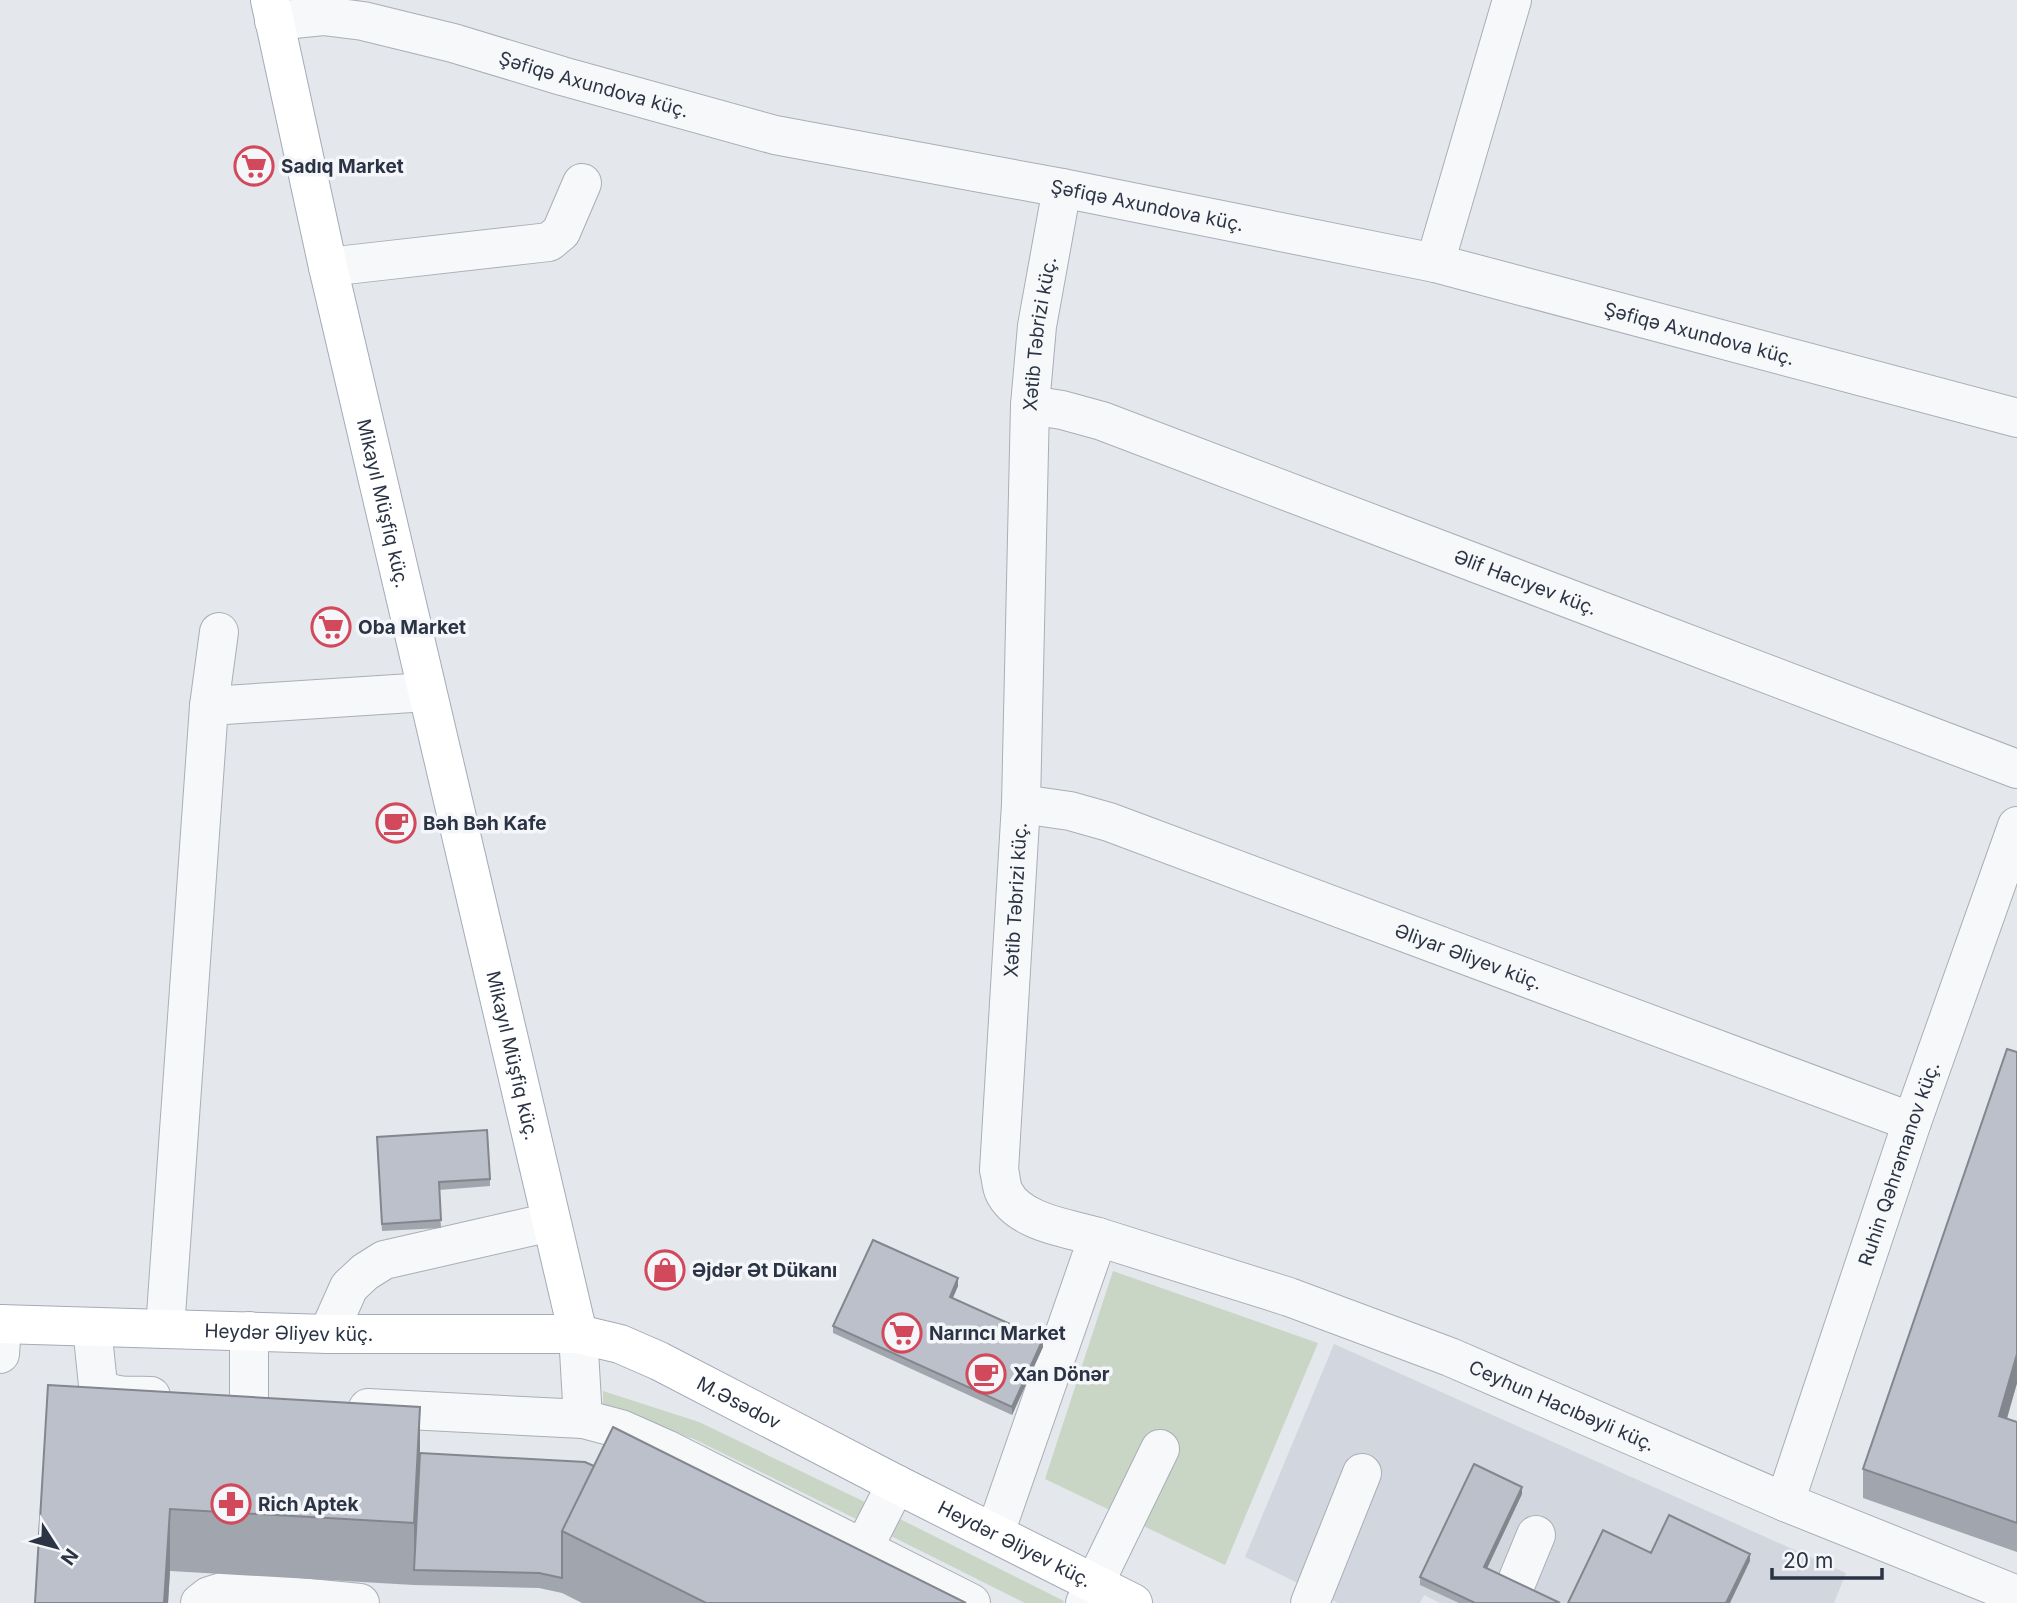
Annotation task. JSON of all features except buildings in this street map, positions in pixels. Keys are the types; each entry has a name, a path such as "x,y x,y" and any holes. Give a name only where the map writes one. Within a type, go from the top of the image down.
{"main road":[{"name":"Mikayıl Müşfiq küç.","path":"272,10 328,267 578,1334"},
{"name":"Heydər Əliyev küç.","path":"1,1334 92,1326 328,1334 578,1334"},
{"name":"M.Əsədov","path":"578,1334 620,1345 659,1361 896,1484"},
{"name":"Heydər Əliyev küç.","path":"896,1484 995,1533 1090,1593 1133,1603"}],"street":[{"path":"1435,263 1511,0"},
{"name":"Şəfiqə Axundova küç.","path":"272,10 363,21 453,43 775,135 1062,188 1435,263 2017,418"},
{"path":"328,267 550,242 561,232 582,183"},
{"name":"Xətib Təbrizi küç.","path":"1062,188 1037,326 1030,405 1021,804 999,1170 1004,1192 1017,1208 1031,1217 1098,1237"},
{"name":"Əlif Hacıyev küç.","path":"1030,405 1102,421 2017,769"},
{"path":"165,1329 209,706 219,632"},
{"path":"209,706 427,692"},
{"name":"Əliyar Əliyev küç.","path":"1021,804 1070,811 1109,822 1912,1122"},
{"name":"Ruhin Qəhrəmanov küç.","path":"1785,1502 1912,1122 2017,826"},
{"path":"328,1334 349,1287 365,1272 384,1260 551,1222"},
{"path":"995,1533 1098,1237"},
{"name":"Ceyhun Hacıbəyli küç.","path":"1098,1237 1289,1297 1450,1357 1785,1502 2017,1595"},
{"path":"92,1326 98,1385 104,1392 262,1402 249,1331"},
{"path":"578,1334 583,1419"},
{"path":"332,1406 583,1419 621,1429 666,1448 971,1603"},
{"path":"1090,1593 1160,1449"},
{"path":"1310,1603 1362,1473"},
{"path":"863,1549 896,1484"},
{"path":"1508,1603 1536,1535"},
{"path":"200,1603 209,1596 228,1590 360,1603"}],"shaded area":[{"path":"1334,1344 1846,1573 1834,1603 1440,1603 1424,1595 1420,1603 1338,1603 1245,1557"}],"green space":[{"path":"1113,1271 1318,1343 1225,1565 1045,1479"},
{"path":"603,1391 699,1422 867,1503 858,1520 694,1439 603,1410"},
{"path":"900,1519 1064,1601 1063,1603 1025,1603 891,1536"}],"place":[{"name":"Sadıq Market","path":"254,166"},
{"name":"Oba Market","path":"331,627"},
{"name":"Bəh Bəh Kafe","path":"396,823"},
{"name":"Əjdər Ət Dükanı","path":"665,1270"},
{"name":"Narıncı Market","path":"902,1333"},
{"name":"Xan Dönər","path":"986,1374"},
{"name":"Rich Aptek","path":"231,1504"}]}
